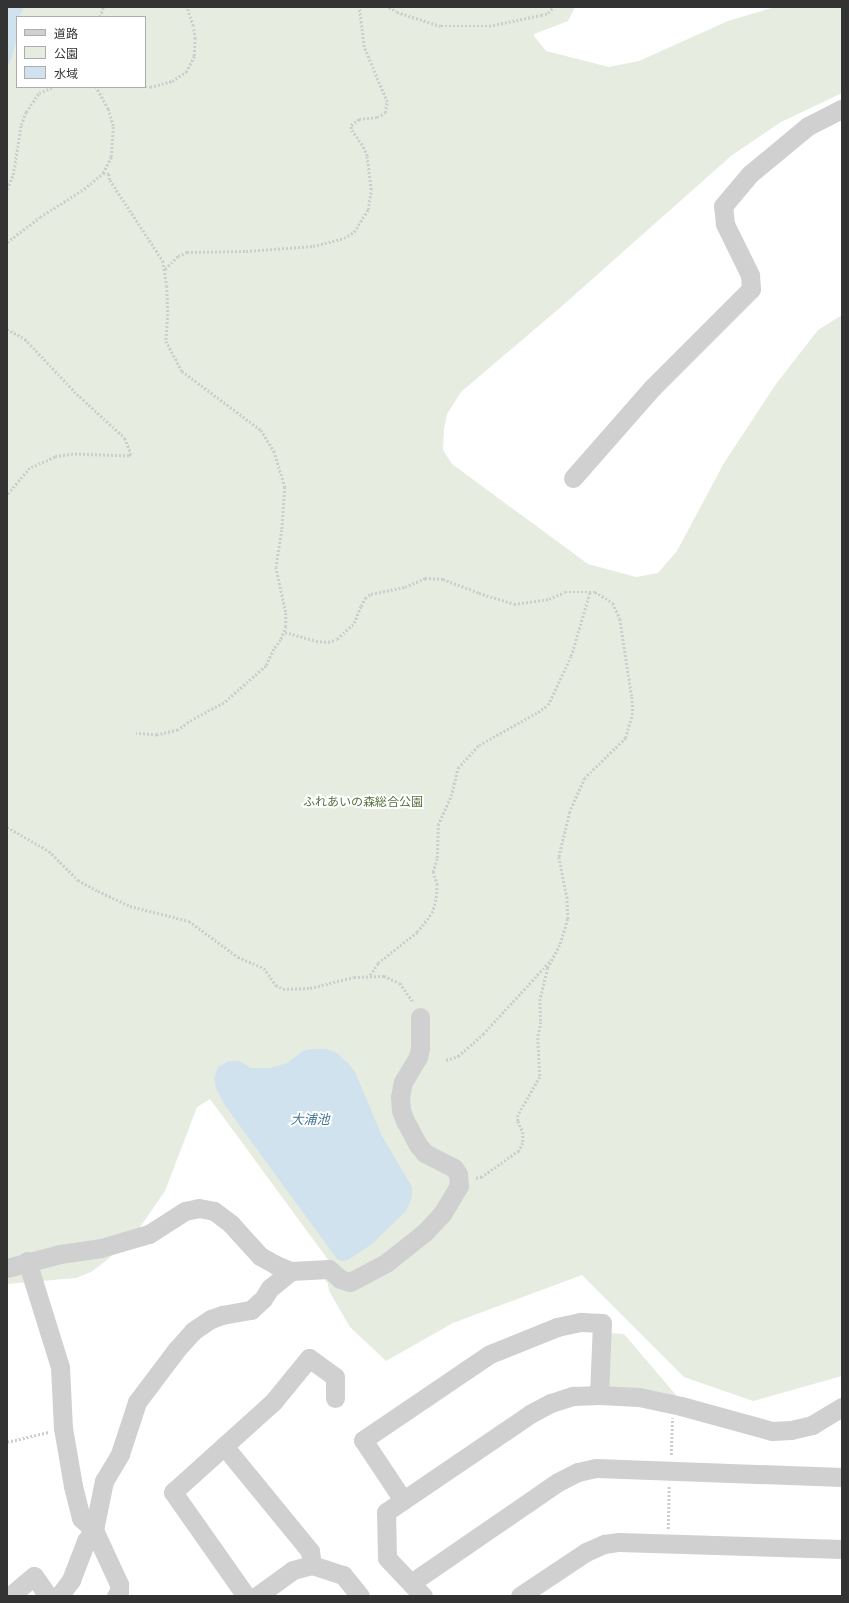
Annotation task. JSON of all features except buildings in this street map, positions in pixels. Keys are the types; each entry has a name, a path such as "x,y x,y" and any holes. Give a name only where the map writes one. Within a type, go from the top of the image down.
{"street":[{"path":"574,478 652,388 751,289 750,275 725,224 723,206 750,174 808,126 842,109"},
{"path":"7,1268 27,1261 101,1248 149,1234 184,1211 199,1208 214,1211 231,1224 260,1256 291,1271 329,1269 340,1279 350,1282 366,1275 386,1263 425,1232 442,1214 459,1186 458,1174 454,1168 425,1153 418,1145 405,1121 401,1110 400,1097 403,1082 418,1056 420,1048 420,1016"},
{"path":"27,1261 60,1367 63,1428 73,1486 81,1518 94,1530 119,1584 119,1592 116,1596"},
{"path":"59,1596 71,1580 86,1541 94,1530 104,1481 120,1454 137,1402 150,1383 194,1332 211,1319 222,1315 251,1310 263,1299 270,1288 291,1271"},
{"path":"403,1500 363,1440 490,1354 557,1327 580,1322 602,1323 599,1395"},
{"path":"246,1596 174,1492 273,1402 309,1358 335,1377 335,1398"},
{"path":"842,1407 812,1425 791,1430 772,1431 677,1405 639,1397 599,1395 574,1396 551,1403 530,1414 386,1512 387,1558 417,1589 558,1482 578,1472 596,1468 842,1477"},
{"path":"224,1446 310,1551 312,1565"},
{"path":"523,1595 586,1552 604,1544 667,1543 842,1549"},
{"path":"256,1596 293,1570 312,1565 344,1576 360,1596"},
{"path":"10,1596 34,1576 48,1596"}],"path":[{"path":"146,87 172,82 186,72 194,56 195,39 194,26 187,7"},
{"path":"165,269 178,256 187,252 246,251 313,246 344,238 354,232 368,210 371,190 367,156 362,145 351,129 351,125 359,119 377,117 385,113 387,102 364,47 359,7"},
{"path":"389,7 397,12 441,26 489,26 548,13 553,7"},
{"path":"7,189 13,175 21,125 26,112 39,93 51,88"},
{"path":"7,242 40,216 84,189 103,173 111,157 113,126 108,109 97,88"},
{"path":"103,173 109,174 110,180 163,261 165,269 168,314 166,341 182,371 261,430 274,451 285,487 284,512 276,567 286,613 285,632 266,666 224,703 192,720 178,730 157,735 136,733"},
{"path":"7,329 24,339 77,394 125,438 131,454 130,456 73,454 55,457 30,468 7,495"},
{"path":"285,632 316,641 328,642 337,639 354,623 365,598 371,594 405,587 425,578 443,579 478,594 514,604 549,599 565,592 595,592 609,598 613,602 620,619 632,697 633,713 626,738 585,778 570,812 559,857 567,897 568,919 560,945 553,956 483,1034 458,1056 446,1060"},
{"path":"370,975 378,963 417,932 432,914 436,898 436,885 433,872 437,858 438,825 452,796 458,768 479,745 548,705 571,656 590,592"},
{"path":"7,827 50,851 78,880 98,891 130,906 189,921 238,957 264,968 276,985 283,989 310,988 324,983 370,975 384,976 400,983 414,1002 420,1016"},
{"path":"459,1186 468,1181 482,1177 519,1151 523,1143 523,1132 518,1121 518,1115 540,1077 538,1038 541,1022 540,999 553,956"},
{"path":"7,1442 63,1428"}],"green space":[{"name":"ふれあいの森総合公園","path":"7,7 575,7 568,21 534,34 534,36 546,51 609,67 639,61 728,21 775,7 842,7 842,93 781,122 731,156 562,306 461,392 447,414 444,429 443,450 452,464 588,564 636,577 658,573 677,551 724,463 776,384 818,330 842,315 842,1376 753,1401 684,1377 582,1275 453,1323 386,1361 350,1327 329,1291 328,1283 325,1280 329,1261 210,1099 197,1107 165,1191 134,1236 91,1272 76,1278 7,1284"},
{"path":"610,1333 624,1334 681,1401 606,1388"}],"water":[{"path":"7,7 24,7 20,16 16,16 16,41 12,57 7,68"},
{"name":"大浦池","path":"311,1049 327,1049 337,1053 355,1072 382,1136 412,1187 412,1197 406,1211 372,1244 348,1260 342,1261 337,1259 224,1104 216,1088 214,1078 218,1067 229,1061 239,1061 251,1068 270,1068 287,1063 303,1051"}]}
